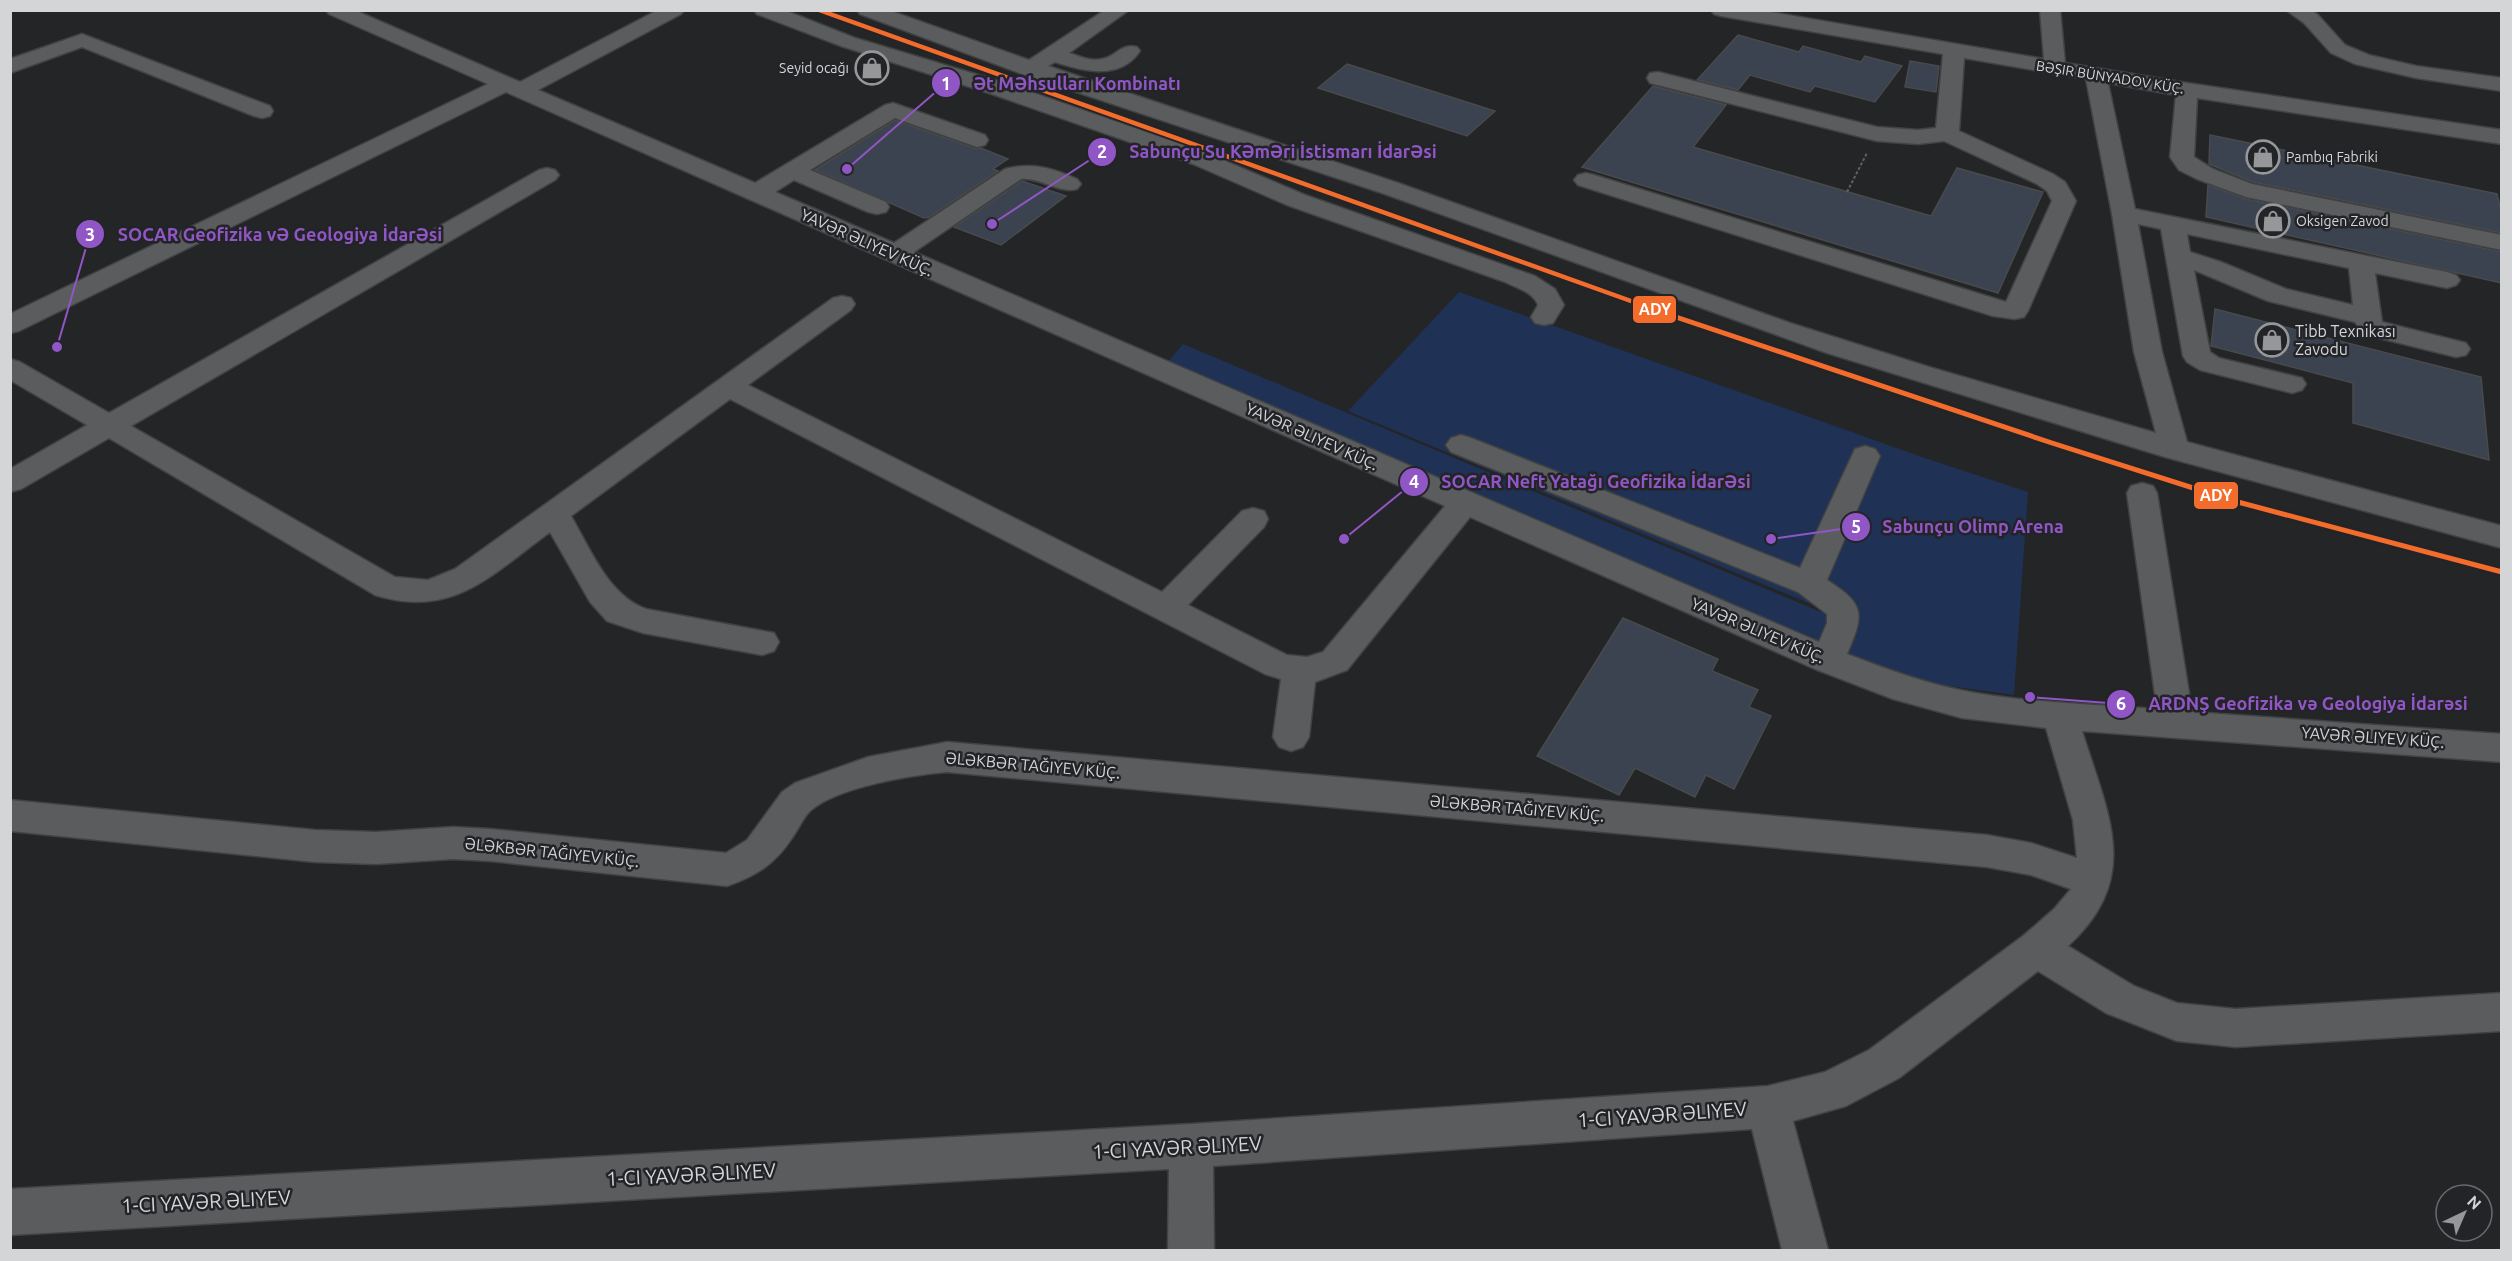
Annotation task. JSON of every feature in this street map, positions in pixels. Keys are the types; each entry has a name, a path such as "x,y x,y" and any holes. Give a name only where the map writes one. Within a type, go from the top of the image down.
{"street":[{"name":"YAVƏR ƏLIYEV KÜÇ.","path":"336,10 1827,660 1905,690 1962,704 2060,716 2502,748"},
{"path":"10,325 674,10"},
{"path":"764,10 848,42 997,88 1201,159 1296,200 1514,277 1540,288 1548,296 1551,305 1544,317"},
{"path":"867,10 1030,69 1390,189 1772,325 2071,421 2502,537"},
{"path":"1030,69 1119,10"},
{"name":"BƏŞIR BÜNYADOV KÜÇ.","path":"1720,10 1853,23 1954,51 2187,90 2502,137"},
{"path":"2050,10 2055,68"},
{"path":"2296,10 2311,19 2338,49 2362,60 2416,72 2502,85"},
{"path":"10,68 82,40 262,111"},
{"path":"1052,54 1105,67 1116,63 1130,51"},
{"path":"1947,134 1954,51"},
{"path":"2096,75 2124,214 2148,352 2175,450"},
{"path":"1586,180 2002,310 2015,311 2064,201 2062,193 2045,179 1947,134 1918,137 1877,134 1658,78"},
{"path":"2187,90 2182,157 2187,165 2205,174 2246,190 2502,243"},
{"path":"756,193 893,110 977,140"},
{"path":"895,254 1013,174 1024,170 1038,172 1069,184"},
{"path":"792,171 877,207"},
{"path":"10,482 547,174"},
{"path":"2124,214 2447,280"},
{"path":"2172,222 2197,356 2210,364 2292,384"},
{"path":"2179,257 2212,267 2277,295 2368,316"},
{"path":"2361,263 2369,324 2378,330 2456,349"},
{"path":"10,368 386,587 411,593 432,591 466,577 842,304"},
{"path":"727,386 1277,665 1299,672 1317,670 1335,660 1465,502"},
{"path":"1461,445 1809,584 1832,598 1843,609 1845,618 1827,660"},
{"path":"1809,584 1865,456"},
{"path":"2142,493 2176,723"},
{"path":"554,513 601,594 618,612 643,621 762,642"},
{"path":"1166,608 1253,519"},
{"path":"1291,738 1299,672"},
{"name":"1-CI YAVƏR ƏLIYEV","path":"10,1212 1191,1146 1768,1107 1831,1091 1884,1064 2037,949 2068,921 2086,899 2093,880 2096,854 2091,820 2060,716"},
{"path":"10,815 315,846 376,848 453,843 490,845 727,870 747,862 766,849 797,801 812,790 836,781 927,758 947,757 1988,851 2031,859 2093,880"},
{"path":"2037,949 2120,1000 2178,1022 2236,1028 2502,1012"},
{"path":"1768,1107 1805,1251"},
{"path":"1191,1146 1191,1251"}],"path":[{"path":"1847,192 1877,134"}],"shaded area":[{"path":"1459,292 1919,456 2028,492 2014,695 1941,685 1864,663 1166,364 1183,344 1852,625 1854,622 1348,411"}],"building":[{"path":"1738,35 1799,52 1803,46 1861,62 1865,56 1902,66 1875,102 1815,86 1810,92 1750,75 1738,90 1697,80"},
{"path":"1910,61 1939,66 1936,92 1905,87"},
{"path":"1347,64 1495,111 1467,136 1318,88"},
{"path":"1653,86 1726,105 1693,147 1931,216 1957,168 2043,192 1998,293 1582,167"},
{"path":"895,120 1008,159 993,169 998,171 929,217 924,218 815,170"},
{"path":"2210,135 2497,194 2502,215 2502,233 2253,182 2209,164"},
{"path":"1022,181 1066,196 1001,245 954,227"},
{"path":"2208,185 2246,199 2502,252 2502,283 2206,217"},
{"path":"2215,309 2481,377 2489,460 2353,423 2353,383 2211,346"},
{"path":"1623,618 1718,659 1712,671 1758,690 1749,707 1771,716 1734,789 1706,775 1695,797 1635,768 1619,795 1537,756"}],"transit line":[{"name":"ADY","path":"819,10 1667,314 2052,443 2234,501 2502,572"}],"place":[{"name":"Seyid ocağı","path":"872,68"},
{"name":"Pambıq Fabriki","path":"2263,157"},
{"name":"Ət Məhsulları Kombinatı","path":"847,169"},
{"name":"Oksigen Zavod","path":"2273,221"},
{"name":"Sabunçu Su Kəməri İstismarı İdarəsi","path":"992,224"},
{"name":"Tibb Texnikası Zavodu","path":"2272,340"},
{"name":"SOCAR Geofizika və Geologiya İdarəsi","path":"57,347"},
{"name":"SOCAR Neft Yatağı Geofizika İdarəsi","path":"1344,539"},
{"name":"Sabunçu Olimp Arena","path":"1771,539"},
{"name":"ARDNŞ Geofizika vә Geologiya İdarәsi","path":"2030,697"}]}
